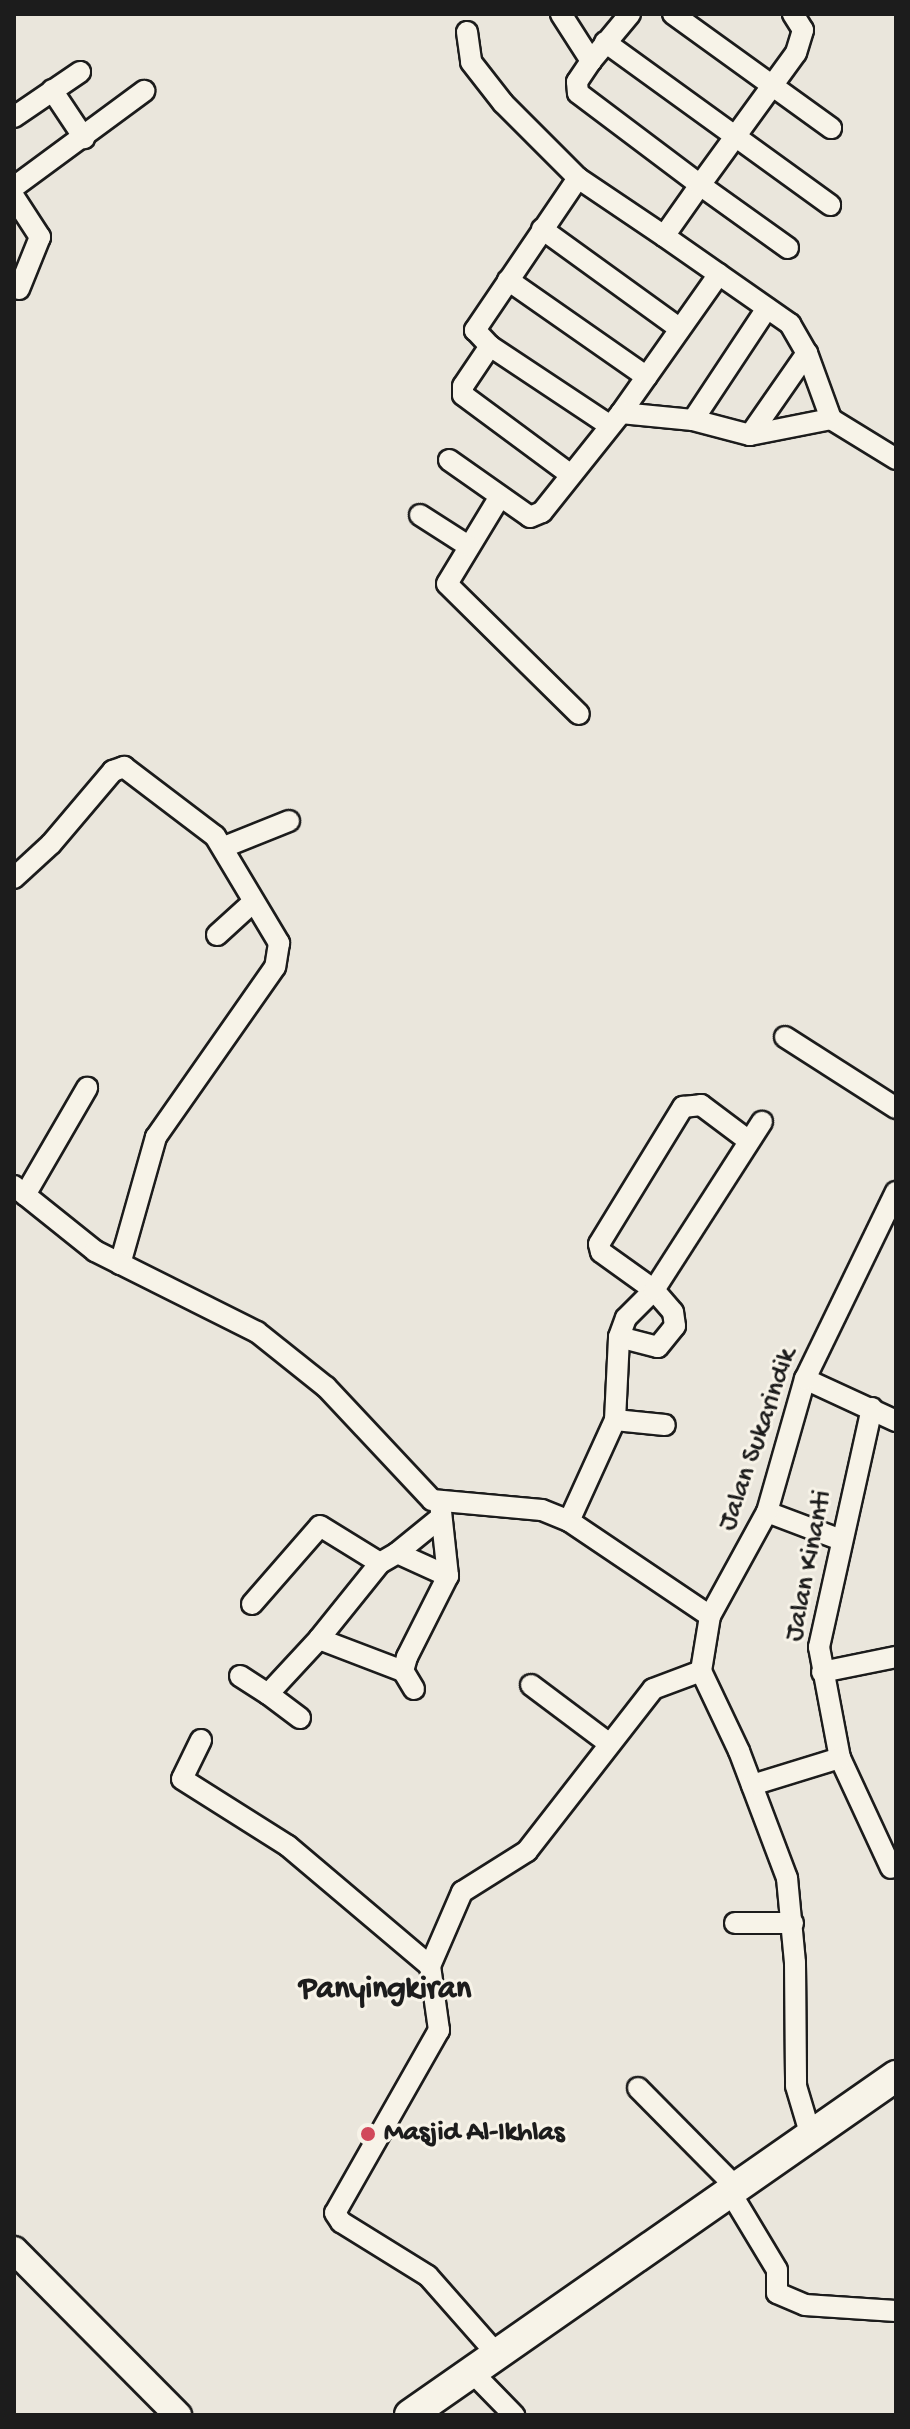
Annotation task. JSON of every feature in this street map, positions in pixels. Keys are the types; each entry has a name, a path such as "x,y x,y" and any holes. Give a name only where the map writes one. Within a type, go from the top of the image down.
{"highway":[{"path":"410,2415 810,2133 896,2076"}],"main road":[{"path":"14,2250 178,2415"}],"street":[{"path":"561,14 591,61"},
{"path":"630,14 605,42 577,82 578,93 788,248"},
{"path":"673,14 831,128"},
{"path":"664,236 732,136 802,42 803,30 793,14"},
{"path":"467,32 471,62 485,82 578,178 790,324 807,353 831,419 896,459"},
{"path":"605,42 830,205"},
{"path":"14,117 80,72"},
{"path":"52,90 84,138"},
{"path":"14,187 144,91"},
{"path":"578,178 475,330 490,346 615,419 693,420 750,435 831,419"},
{"path":"14,197 40,237 16,296"},
{"path":"542,229 680,329"},
{"path":"449,460 526,516 537,516 647,377 719,274"},
{"path":"508,280 647,377"},
{"path":"693,420 767,308"},
{"path":"490,346 463,386 463,395 571,475"},
{"path":"750,435 807,353"},
{"path":"499,498 467,545 447,584 579,714"},
{"path":"420,515 467,545"},
{"path":"14,878 118,767 130,769 224,847 252,903 279,943 279,959 156,1137 120,1264"},
{"path":"224,847 289,821"},
{"path":"217,935 252,903"},
{"path":"785,1037 896,1108"},
{"path":"87,1088 20,1190 87,1245 257,1332 326,1387 440,1510 448,1576 409,1680 319,1639"},
{"path":"619,1337 654,1347 664,1341 676,1319 654,1290 601,1252 599,1244 683,1107 701,1105 749,1141"},
{"path":"569,1521 615,1420 619,1337 631,1310 654,1290 762,1122"},
{"name":"Jalan Sukarindik","path":"701,1671 710,1616 767,1512 805,1379 896,1192"},
{"path":"805,1379 896,1421"},
{"name":"Jalan Kinanti","path":"872,1408 821,1628 822,1672 840,1758 891,1868"},
{"path":"615,1420 665,1425"},
{"path":"268,1694 388,1558 440,1510 542,1510 569,1521 710,1616"},
{"path":"767,1512 841,1540"},
{"path":"252,1604 320,1526 388,1558 448,1576"},
{"path":"822,1672 896,1657"},
{"path":"496,2353 428,2276 341,2222 335,2213 439,2030 430,1966 462,1892 527,1851 607,1742 653,1689 671,1678 701,1671 781,1857 793,1923 796,2086 810,2133"},
{"path":"240,1676 300,1718"},
{"path":"531,1685 607,1742"},
{"path":"201,1740 182,1779 288,1846 430,1966"},
{"path":"752,1785 840,1758"},
{"path":"735,1923 793,1923"},
{"path":"638,2088 732,2188 777,2270 777,2293 805,2305 896,2311"},
{"path":"471,2371 514,2415"}],"place":[{"name":"Masjid Al-Ikhlas","path":"368,2134"}],"district":[{"name":"Panyingkiran","path":"385,1990"}]}
